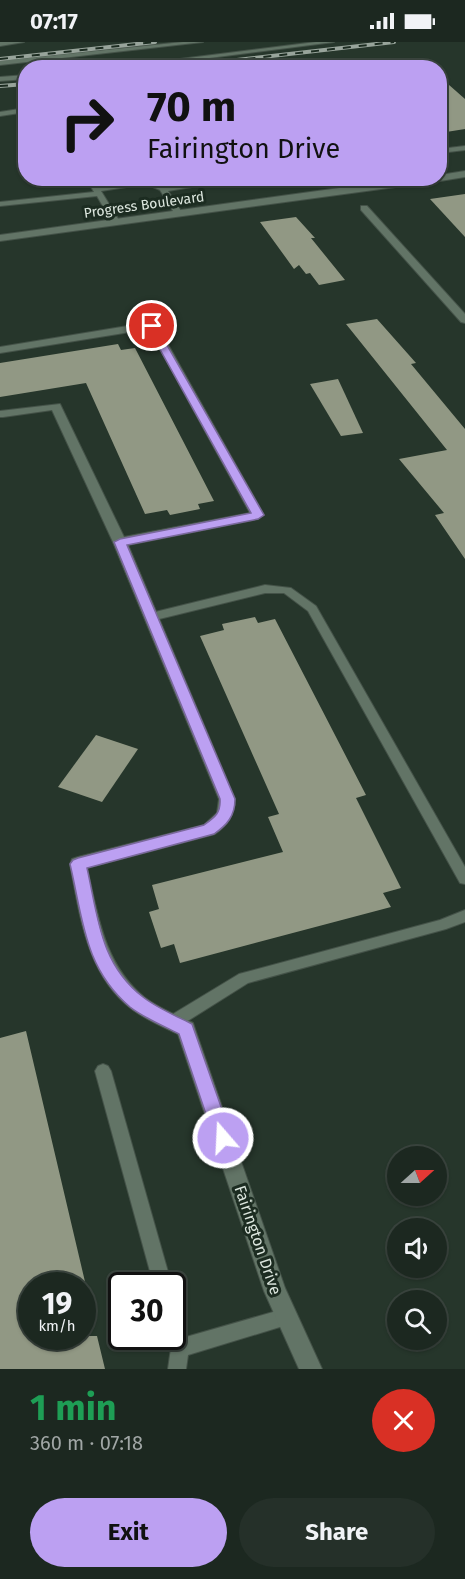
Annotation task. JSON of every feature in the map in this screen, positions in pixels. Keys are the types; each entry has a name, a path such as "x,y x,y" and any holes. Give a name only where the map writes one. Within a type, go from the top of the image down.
{"street":[{"name":"Progress Boulevard","path":"447,177 465,174"},
{"name":"Progress Boulevard","path":"0,238 368,186"},
{"path":"364,208 465,320"},
{"path":"0,350 152,326 258,515 120,542"},
{"name":"Fairington Drive","path":"3,414 56,406 120,542 228,799 228,809 221,821 209,830 78,864 99,954 113,979 138,1003 186,1029 275,1290 311,1369"}],"lane":[{"path":"0,44 21,42"},
{"path":"29,60 200,42"},
{"path":"179,60 331,42"},
{"path":"0,63 18,61"},
{"path":"0,79 18,78"},
{"path":"0,114 18,111"},
{"path":"447,150 465,148"},
{"path":"94,186 116,222"},
{"path":"0,204 45,198 60,200 127,186"},
{"path":"156,186 163,189 185,186"},
{"path":"163,189 179,214"},
{"path":"151,617 265,589 287,590 312,609 465,879"},
{"path":"173,1022 244,978 441,925 465,916"},
{"path":"103,1071 159,1272"},
{"path":"186,1346 287,1317"},
{"path":"177,1369 180,1350"}],"building":[{"path":"447,83 465,99 465,129 447,132"},
{"path":"465,194 465,237 430,199"},
{"path":"296,217 315,238 311,238 345,280 319,285 310,273 306,274 299,265 294,269 260,222"},
{"path":"377,319 416,363 411,364 465,429 465,559 435,515 444,513 399,459 447,450 346,324"},
{"path":"118,344 121,350 135,348 214,501 198,504 200,509 170,515 167,510 145,514 86,383 0,397 0,363"},
{"path":"338,379 363,433 341,436 310,384"},
{"path":"255,617 258,623 275,619 366,795 356,798 401,888 383,893 391,907 180,963 174,944 161,948 149,912 159,909 152,885 283,852 268,817 279,814 200,636 224,630 222,624"},
{"path":"96,735 138,749 102,802 58,787"},
{"path":"26,1031 83,1272 18,1272 18,1350 96,1350 97,1336 105,1369 0,1369 0,1038"}],"railway":[{"path":"0,59 155,42"},
{"path":"238,60 394,42"},
{"path":"0,86 18,85"}],"route":[{"path":"152,326 258,515 120,542 228,799 228,809 221,821 209,830 78,864 99,954 113,979 138,1003 186,1029 223,1138"}]}
